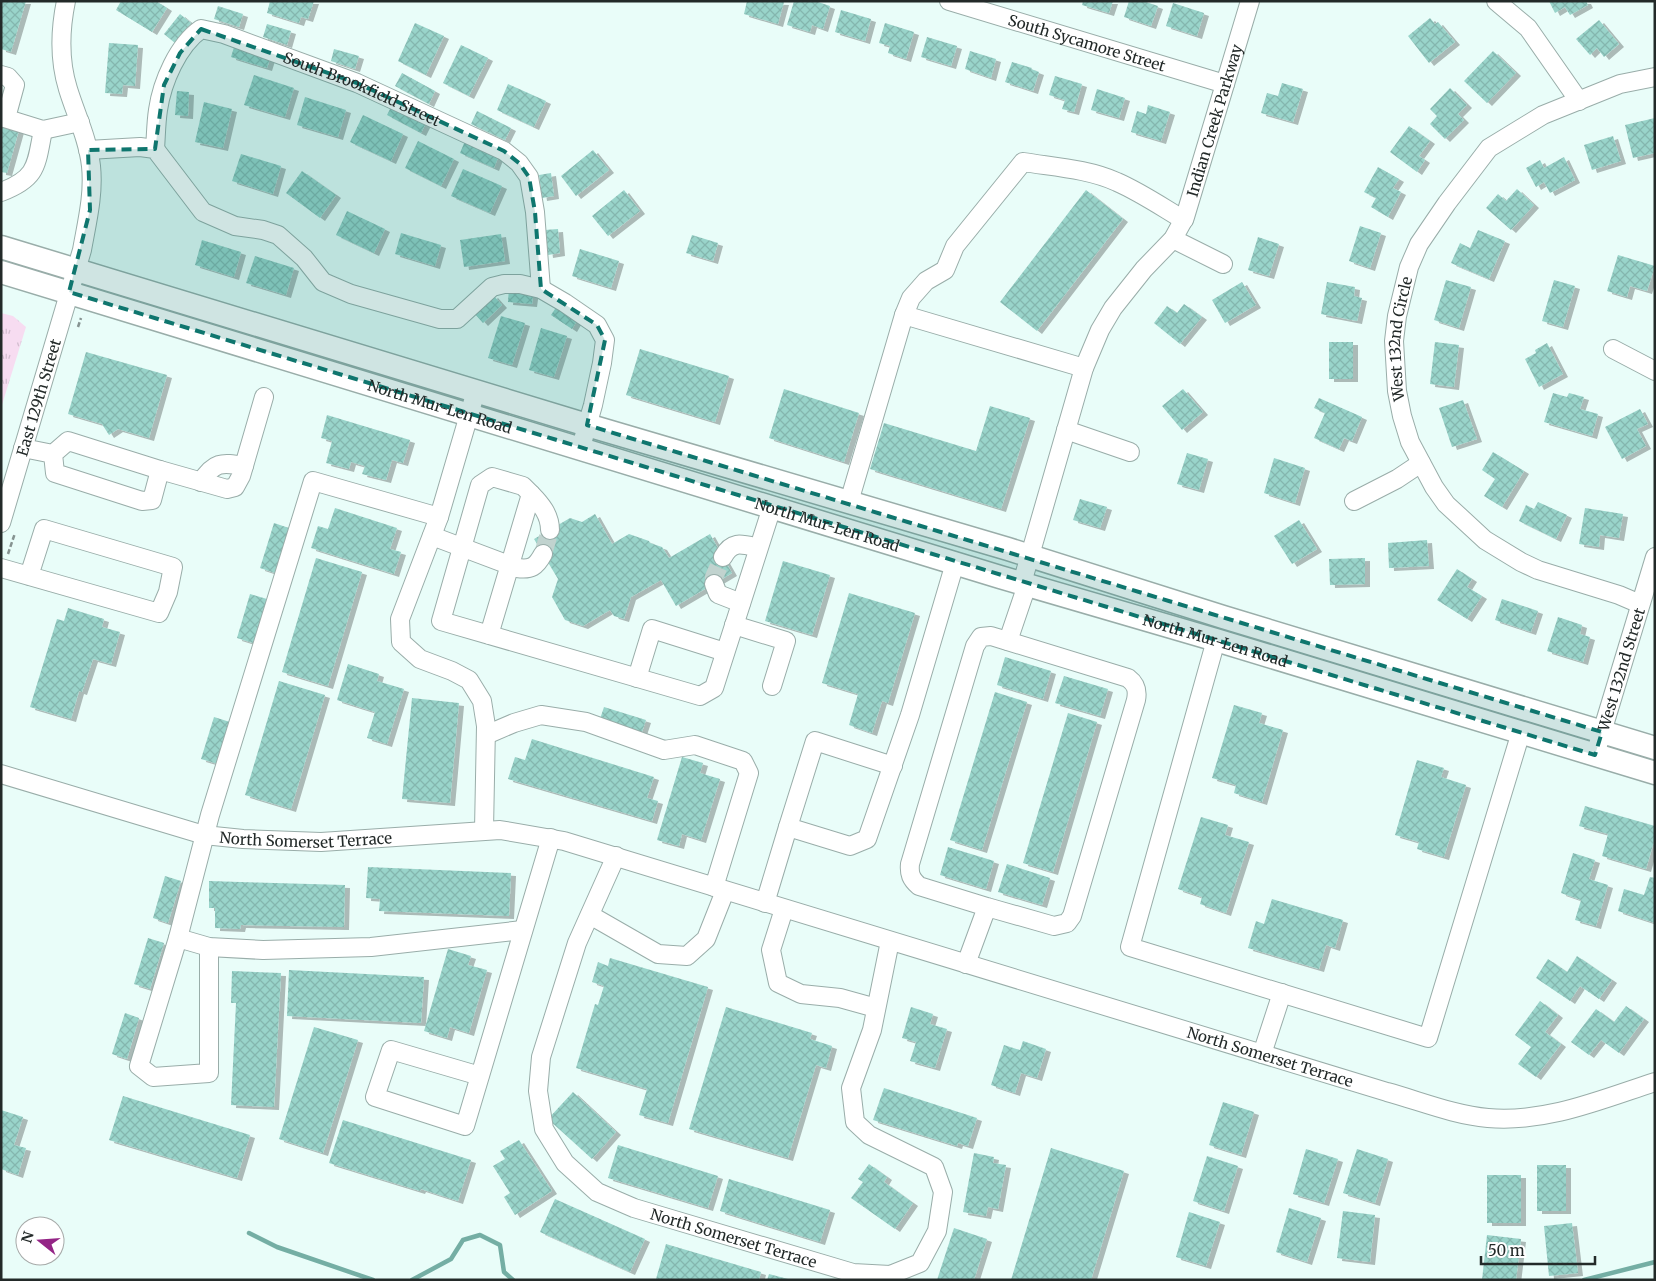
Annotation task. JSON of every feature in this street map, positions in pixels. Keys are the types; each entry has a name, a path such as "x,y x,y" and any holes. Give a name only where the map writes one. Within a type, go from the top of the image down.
{"main road":[{"name":"North Mur-Len Road","path":"1,247 587,425 1030,556 1223,617 1655,748"},
{"name":"North Mur-Len Road","path":"1,272 580,447 1024,584 1655,773"}],"street":[{"name":"East 129th Street","path":"1,523 82,250 92,190 88,150 67,88 63,69 61,39 66,1"},
{"name":"South Sycamore Street","path":"949,1 1225,84"},
{"name":"Indian Creek Parkway","path":"1008,641 1030,556 1084,368 1100,330 1113,308 1144,270 1173,239 1184,220 1250,1"},
{"path":"1496,1 1528,28 1579,101"},
{"name":"South Brookfield Street","path":"154,149 158,108 164,85 180,53 192,36 201,29 224,34 357,83 504,150 520,163 528,177 535,212 541,288"},
{"path":"1,75 8,77 15,85 4,117 43,130 80,122"},
{"name":"West 132nd Circle","path":"1640,604 1619,594 1538,570 1502,552 1485,540 1446,504 1434,487 1410,442 1397,391 1394,358 1397,316 1409,267 1419,244 1446,203 1489,148 1543,115 1620,84 1655,77"},
{"path":"1,192 28,178 36,164 43,130"},
{"path":"88,150 140,147 154,149 203,212 235,226 263,230 278,235 304,258 323,282 351,294 440,318 457,319 492,287 504,284 520,284 541,288 566,303 597,325 605,340 602,363 580,447"},
{"path":"850,502 904,315 911,298 926,282 945,270 955,246 1023,162 1080,171 1116,181 1184,220"},
{"path":"1173,239 1223,264"},
{"path":"904,315 1084,368"},
{"path":"1613,349 1655,371"},
{"path":"476,391 471,414 439,517 400,619 401,642 420,659 452,671 469,680 482,701 486,726 484,830"},
{"path":"53,454 68,441 201,482 227,489 236,487 264,397"},
{"path":"1066,430 1130,452"},
{"path":"23,448 53,454"},
{"path":"53,454 55,473 142,501 152,500 160,470"},
{"path":"201,482 214,466 228,463 244,466"},
{"path":"1354,501 1421,463"},
{"path":"550,530 546,512 523,486 492,477 480,484 440,621 700,696 714,688 772,507"},
{"path":"209,947 209,1073 153,1076 139,1066 178,938 204,834 313,481 439,517"},
{"path":"489,635 531,494"},
{"path":"1,568 29,576 159,613 168,592 173,567 44,528 29,576"},
{"path":"432,536 510,566 524,569 531,569 537,564 543,554"},
{"path":"723,557 730,546 743,544 758,548"},
{"name":"West 132nd Street","path":"1595,754 1655,557"},
{"path":"788,827 850,846 867,839 910,715 955,563"},
{"path":"714,584 718,594 741,604"},
{"path":"734,625 786,641 772,686"},
{"path":"637,678 652,629 725,652"},
{"path":"991,636 1128,678 1134,682 1138,691 1072,916 1067,923 1054,926 987,907 920,886 910,874 910,864 975,646 981,637 991,636"},
{"path":"1216,640 1130,947 1428,1038 1521,732"},
{"path":"486,735 514,723 541,715 586,722 664,750 695,745 743,761 749,773 706,939 686,956 658,954 590,915"},
{"path":"765,903 815,741 892,766"},
{"name":"North Somerset Terrace","path":"1,774 204,834 243,839 321,842 484,830 500,830 551,838 616,856 1262,1054 1439,1107 1486,1118 1529,1118 1550,1115 1655,1082"},
{"path":"480,1076 390,1050 375,1097 465,1126 480,1076 523,930 551,838"},
{"name":"North Somerset Terrace","path":"616,856 577,942 541,1057 538,1090 544,1129 565,1163 597,1192 634,1208 854,1273 890,1274 920,1263 937,1231 943,1192 934,1168 869,1136 855,1122 851,1088 872,1030 890,941"},
{"path":"966,964 987,907"},
{"path":"784,909 771,950 778,983 801,994 840,998 876,1008"},
{"path":"178,938 209,947 263,950 372,947 523,930"},
{"path":"1262,1054 1282,993"}],"highlighted area":[{"path":"201,29 357,83 504,151 519,163 529,177 535,212 541,289 597,325 605,340 587,425 1602,732 1595,755 69,292 90,210 88,150 155,149 164,85 180,53"}],"green space":[{"path":"1,313 13,316 26,327 1,408"}],"building":[{"path":"1,1 26,1 11,52 1,49"},
{"path":"121,1 156,1 167,8 152,32 116,10"},
{"path":"270,1 314,1 308,19 301,17 299,23 267,13"},
{"path":"747,1 784,2 778,24 744,14"},
{"path":"794,1 815,1 830,6 823,29 812,25 810,32 787,25"},
{"path":"1083,1 1113,1 1109,13 1082,5"},
{"path":"1129,1 1143,1 1158,6 1151,26 1124,17"},
{"path":"1549,1 1586,1 1588,5 1570,15 1565,7 1555,13"},
{"path":"1173,3 1204,13 1197,36 1166,26"},
{"path":"218,6 243,14 239,27 214,19"},
{"path":"841,10 871,19 865,41 835,32"},
{"path":"180,14 191,23 175,43 164,34"},
{"path":"1430,18 1435,24 1438,22 1455,42 1429,63 1408,36"},
{"path":"1599,20 1619,44 1604,57 1597,48 1590,55 1576,39"},
{"path":"415,23 444,36 426,75 398,61"},
{"path":"885,23 914,32 906,59 888,53 890,46 879,43"},
{"path":"267,24 291,31 287,45 263,37"},
{"path":"927,37 957,46 951,66 921,57"},
{"path":"109,43 138,45 135,86 123,85 122,94 105,93"},
{"path":"235,44 271,55 267,68 231,57"},
{"path":"461,45 488,58 469,96 443,83"},
{"path":"334,49 359,56 355,69 331,61"},
{"path":"970,51 996,59 991,78 965,69"},
{"path":"1493,51 1516,73 1487,103 1464,81"},
{"path":"1012,62 1039,72 1033,91 1005,82"},
{"path":"402,73 435,91 429,104 395,86"},
{"path":"254,75 294,88 285,117 244,105"},
{"path":"1055,76 1082,84 1074,112 1062,109 1065,100 1049,95"},
{"path":"1282,83 1303,89 1293,122 1261,113 1267,93 1278,96"},
{"path":"508,84 546,101 534,127 497,110"},
{"path":"1450,88 1467,105 1458,114 1464,120 1445,139 1430,124 1437,116 1430,109"},
{"path":"1097,89 1125,98 1119,118 1091,110"},
{"path":"177,91 189,92 188,116 175,115"},
{"path":"305,97 346,110 338,137 297,125"},
{"path":"204,102 232,109 223,148 195,142"},
{"path":"393,103 427,121 421,133 387,115"},
{"path":"1148,105 1170,112 1161,141 1131,132 1137,111 1146,114"},
{"path":"477,111 511,128 505,140 471,124"},
{"path":"363,115 403,134 391,161 350,142"},
{"path":"1655,118 1655,153 1633,158 1625,125"},
{"path":"1,125 19,130 7,173 1,172"},
{"path":"1409,126 1430,141 1419,156 1425,160 1417,172 1390,152"},
{"path":"1613,136 1621,161 1592,170 1584,145"},
{"path":"418,141 454,159 441,186 405,168"},
{"path":"465,141 499,155 494,168 460,153"},
{"path":"593,150 609,170 576,196 561,176"},
{"path":"241,154 281,166 273,194 232,181"},
{"path":"1564,157 1575,180 1550,193 1544,182 1536,187 1526,168 1540,160 1544,168"},
{"path":"1378,167 1399,179 1393,188 1401,192 1388,217 1371,207 1376,198 1364,192"},
{"path":"463,169 502,186 490,213 451,196"},
{"path":"302,171 336,195 320,218 286,193"},
{"path":"551,173 554,196 542,198 539,175"},
{"path":"1517,189 1534,205 1511,230 1486,208 1498,194 1506,201"},
{"path":"624,190 640,211 608,236 592,216"},
{"path":"1086,190 1123,219 1037,331 1000,302"},
{"path":"347,211 385,229 374,253 336,235"},
{"path":"1360,226 1381,233 1370,268 1349,261"},
{"path":"558,229 560,253 548,255 545,230"},
{"path":"1478,230 1505,241 1489,279 1451,263 1460,243 1470,248"},
{"path":"401,233 441,245 435,266 395,254"},
{"path":"501,234 505,261 464,267 460,240"},
{"path":"692,235 718,243 713,261 686,253"},
{"path":"1258,237 1279,244 1269,276 1248,270"},
{"path":"202,240 241,252 234,277 195,265"},
{"path":"580,249 619,261 611,288 572,276"},
{"path":"1618,255 1655,266 1647,291 1630,286 1627,297 1607,291"},
{"path":"255,256 294,268 286,295 246,283"},
{"path":"1446,280 1471,287 1459,328 1434,320"},
{"path":"1554,280 1575,286 1563,327 1542,321"},
{"path":"1242,282 1256,305 1225,323 1212,300"},
{"path":"1327,282 1355,287 1354,296 1362,298 1357,321 1321,314"},
{"path":"509,287 534,289 532,304 508,302"},
{"path":"493,295 502,305 483,323 474,313"},
{"path":"559,303 579,317 572,329 551,315"},
{"path":"1184,304 1202,317 1180,344 1154,323 1167,306 1177,313"},
{"path":"501,316 525,323 512,365 488,358"},
{"path":"541,328 567,336 554,377 529,370"},
{"path":"1329,342 1353,342 1353,379 1329,379"},
{"path":"1435,342 1459,345 1454,387 1430,384"},
{"path":"1547,343 1563,374 1539,387 1525,359 1536,353 1535,350"},
{"path":"640,349 729,376 715,422 626,395"},
{"path":"86,352 167,375 149,438 118,429 109,435 102,424 68,414"},
{"path":"784,389 859,413 844,462 769,438"},
{"path":"1183,389 1203,412 1182,430 1162,406"},
{"path":"1553,393 1567,397 1569,393 1584,397 1580,409 1598,414 1592,436 1544,422"},
{"path":"1319,398 1362,417 1352,441 1344,438 1339,449 1314,438 1325,413 1314,408"},
{"path":"1463,400 1477,439 1452,447 1439,408"},
{"path":"990,406 1030,418 1001,509 870,469 884,423 976,451"},
{"path":"1640,409 1648,424 1637,429 1646,446 1622,459 1605,427"},
{"path":"327,415 410,440 403,463 392,460 386,480 362,474 365,466 351,462 349,469 326,463 332,441 321,438"},
{"path":"1493,452 1524,471 1502,507 1484,496 1495,479 1482,470"},
{"path":"1187,453 1208,459 1199,490 1177,484"},
{"path":"1274,458 1305,468 1295,503 1264,493"},
{"path":"1080,499 1107,507 1100,528 1073,520"},
{"path":"1538,502 1567,515 1556,539 1519,521 1526,505 1534,509"},
{"path":"335,508 397,528 390,549 401,552 394,574 311,548 318,526 328,529"},
{"path":"1585,508 1623,514 1619,538 1600,535 1599,547 1579,544"},
{"path":"595,514 612,544 629,534 662,547 669,558 710,534 732,573 676,606 661,580 631,597 624,619 614,616 610,610 583,626 565,620 552,597 558,579 534,539 570,518 582,522"},
{"path":"1299,520 1317,549 1292,564 1274,536"},
{"path":"274,523 289,528 275,573 260,568"},
{"path":"1427,540 1429,566 1389,568 1388,543"},
{"path":"316,558 362,572 328,686 282,672"},
{"path":"1365,558 1365,584 1330,585 1329,559"},
{"path":"783,561 830,575 812,635 765,621"},
{"path":"1457,569 1472,579 1467,587 1482,596 1467,619 1437,600"},
{"path":"849,593 915,613 888,703 882,701 872,733 849,725 858,694 822,683"},
{"path":"250,594 267,599 253,643 237,638"},
{"path":"1502,599 1538,611 1531,632 1495,620"},
{"path":"68,608 104,619 102,627 120,632 111,664 93,659 82,692 79,691 71,719 30,707 57,619 64,621"},
{"path":"1558,617 1582,625 1580,634 1590,637 1583,662 1547,651"},
{"path":"1005,657 1051,671 1043,699 997,685"},
{"path":"348,664 379,674 377,681 404,689 387,744 367,738 375,712 337,700"},
{"path":"1064,676 1108,689 1100,716 1055,703"},
{"path":"279,681 325,695 291,809 245,795"},
{"path":"995,692 1027,702 982,850 950,840"},
{"path":"412,698 459,703 450,803 402,799"},
{"path":"1234,705 1262,713 1259,723 1283,730 1262,802 1234,793 1236,785 1212,778"},
{"path":"604,707 646,720 641,735 599,722"},
{"path":"1068,713 1097,722 1053,872 1023,863"},
{"path":"214,717 230,722 218,764 201,759"},
{"path":"532,739 654,777 647,798 658,801 652,821 508,779 515,757 525,760"},
{"path":"682,757 703,763 700,773 720,779 701,840 682,834 679,846 657,840"},
{"path":"1417,760 1444,768 1441,777 1466,785 1444,857 1417,849 1419,842 1395,835"},
{"path":"1585,806 1655,826 1655,838 1646,869 1602,856 1608,834 1579,826"},
{"path":"1201,817 1228,825 1225,835 1249,842 1226,913 1200,904 1202,897 1178,889"},
{"path":"948,847 994,861 986,889 940,875"},
{"path":"1573,853 1595,860 1589,879 1608,885 1596,926 1575,920 1581,900 1561,893"},
{"path":"1007,864 1050,878 1042,905 998,892"},
{"path":"368,867 511,873 509,916 379,911 380,899 366,898"},
{"path":"165,876 181,881 168,923 153,918"},
{"path":"1650,877 1655,878 1655,923 1618,911 1624,889 1644,895"},
{"path":"209,881 345,885 344,927 241,925 240,929 215,928 215,908 209,908"},
{"path":"1272,899 1343,920 1335,948 1326,945 1319,969 1248,948 1256,921 1264,924"},
{"path":"148,938 164,943 150,989 134,984"},
{"path":"448,949 471,956 468,965 487,970 469,1033 450,1027 447,1038 424,1031"},
{"path":"1577,956 1612,980 1599,999 1580,986 1570,1001 1536,978 1548,959 1567,972"},
{"path":"610,958 708,987 668,1123 639,1115 647,1089 576,1068 595,1004 598,1005 604,986 592,982 598,962 608,966"},
{"path":"289,970 424,977 421,1023 287,1016"},
{"path":"232,971 281,973 274,1107 231,1105 236,1003 231,1003"},
{"path":"1540,1001 1558,1015 1545,1032 1561,1044 1536,1077 1518,1064 1531,1047 1515,1035"},
{"path":"1626,1006 1644,1019 1619,1053 1601,1040 1589,1055 1571,1042 1596,1009 1614,1022"},
{"path":"726,1007 812,1033 810,1039 832,1046 826,1068 816,1065 788,1158 689,1129"},
{"path":"911,1007 933,1014 930,1024 947,1029 935,1068 910,1061 916,1042 902,1038"},
{"path":"125,1013 139,1018 127,1059 112,1054"},
{"path":"314,1027 358,1040 323,1153 279,1139"},
{"path":"1023,1041 1046,1049 1037,1078 1021,1073 1015,1093 991,1085 1004,1045 1020,1050"},
{"path":"884,1088 977,1118 968,1146 958,1143 957,1146 873,1120"},
{"path":"573,1092 616,1132 592,1159 548,1119"},
{"path":"123,1096 250,1135 237,1178 109,1140"},
{"path":"1223,1102 1254,1112 1241,1155 1209,1145"},
{"path":"1,1110 23,1117 14,1145 26,1148 18,1175 1,1169"},
{"path":"343,1120 471,1160 458,1201 329,1163"},
{"path":"519,1140 552,1191 515,1215 504,1197 510,1193 493,1166 505,1159 500,1151"},
{"path":"618,1145 718,1176 708,1208 608,1178"},
{"path":"1051,1148 1124,1171 1091,1280 1011,1280"},
{"path":"1306,1149 1338,1159 1324,1203 1293,1194"},
{"path":"1357,1149 1388,1159 1375,1203 1343,1193"},
{"path":"974,1153 994,1157 993,1163 1006,1165 998,1209 988,1207 986,1216 963,1212"},
{"path":"1207,1156 1238,1166 1224,1211 1193,1201"},
{"path":"869,1164 887,1177 884,1182 913,1203 895,1229 851,1198 863,1182 858,1179"},
{"path":"1537,1165 1566,1165 1566,1211 1537,1211"},
{"path":"1487,1175 1521,1175 1521,1223 1487,1223"},
{"path":"729,1179 830,1210 820,1242 720,1211"},
{"path":"555,1199 645,1239 630,1272 540,1232"},
{"path":"1289,1208 1321,1218 1307,1262 1276,1252"},
{"path":"1343,1211 1375,1215 1370,1262 1337,1258"},
{"path":"1189,1212 1220,1222 1206,1266 1176,1257"},
{"path":"1572,1223 1578,1273 1549,1276 1544,1226"},
{"path":"954,1228 987,1239 974,1280 937,1280"},
{"path":"1487,1235 1521,1239 1516,1280 1482,1280"},
{"path":"666,1244 761,1272 759,1280 656,1279"},
{"path":"769,1274 788,1279 788,1280 767,1280"}],"waterway":[{"path":"249,1233 277,1247 373,1280"},
{"path":"412,1280 451,1259 463,1240 480,1235 500,1245 504,1272 513,1280"},
{"path":"1584,1280 1655,1262"}],"tunnel":[{"path":"543,554 550,530"},
{"path":"714,584 714,577 723,557"}]}
